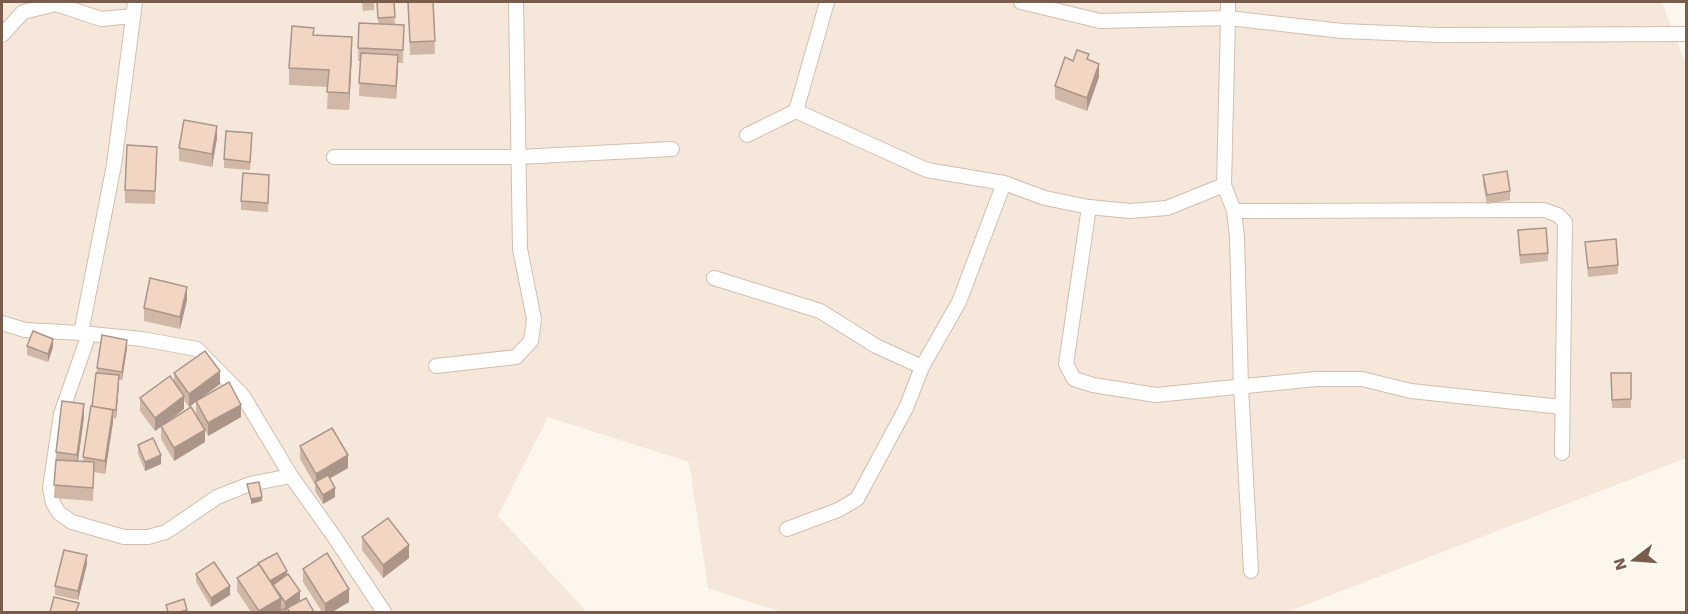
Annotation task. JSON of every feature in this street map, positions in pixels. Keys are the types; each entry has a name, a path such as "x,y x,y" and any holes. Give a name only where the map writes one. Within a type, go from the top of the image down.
{"street":[{"path":"436,366 516,357 531,341 534,319 520,249 516,2"},
{"path":"747,135 796,111 827,2"},
{"path":"1021,2 1100,21 1228,18 1342,31 1439,35 1686,34"},
{"path":"1227,2 1224,185 1234,211 1237,237 1241,387 1251,571"},
{"path":"2,35 23,12 56,4 101,20 134,9 114,165 85,333 60,414 50,488 53,504 59,513 72,522 124,537 148,537 166,532 217,497 250,484 291,476"},
{"path":"796,111 927,170 1004,183 1045,198 1089,207 1130,211 1167,208 1224,185"},
{"path":"334,157 519,156 672,149"},
{"path":"787,528 838,510 857,499 906,408 922,367 959,302 1004,183"},
{"path":"1089,207 1066,364 1074,379 1093,385 1156,395 1316,379 1362,379 1411,391 1562,407"},
{"path":"1234,211 1544,210 1558,214 1565,222 1562,453"},
{"path":"714,278 820,311 876,345 922,367"},
{"path":"2,323 26,330 142,339 197,350 243,396 291,476 384,612"}],"shaded area":[{"path":"2,2 1662,2 1686,65 1686,458 1287,612 781,612 708,588 689,462 548,417 498,516 587,612 2,612"}],"building":[{"path":"377,2 394,2 395,17 378,18"},
{"path":"408,2 433,2 435,41 410,42"},
{"path":"359,23 404,25 403,50 358,48"},
{"path":"292,26 314,28 313,35 352,37 349,93 327,92 329,70 289,68"},
{"path":"1077,50 1089,54 1087,59 1099,64 1087,98 1055,86 1065,57 1073,61"},
{"path":"361,53 398,55 396,86 359,83"},
{"path":"184,120 217,126 212,154 179,148"},
{"path":"226,131 252,133 250,162 224,159"},
{"path":"127,145 157,147 155,191 125,190"},
{"path":"1507,171 1510,191 1487,195 1483,175"},
{"path":"243,173 269,175 268,203 241,201"},
{"path":"1546,228 1548,253 1520,255 1518,230"},
{"path":"1616,239 1618,265 1588,268 1585,242"},
{"path":"150,278 187,287 180,317 144,308"},
{"path":"33,331 53,339 48,354 27,346"},
{"path":"102,335 127,340 122,372 97,368"},
{"path":"205,351 220,371 189,394 174,373"},
{"path":"96,373 119,375 116,410 92,407"},
{"path":"1611,373 1631,373 1631,399 1612,400"},
{"path":"170,376 184,396 155,418 140,398"},
{"path":"229,382 241,405 208,423 196,401"},
{"path":"62,401 84,404 77,455 56,452"},
{"path":"91,406 113,410 105,461 83,457"},
{"path":"191,407 205,430 174,448 161,426"},
{"path":"332,428 348,455 316,474 300,446"},
{"path":"153,438 161,455 145,462 138,445"},
{"path":"56,460 94,462 93,488 54,485"},
{"path":"328,475 335,488 323,495 315,482"},
{"path":"259,482 262,497 251,499 247,484"},
{"path":"388,518 409,545 383,565 362,537"},
{"path":"64,550 87,555 78,591 55,586"},
{"path":"277,553 287,571 270,581 258,563"},
{"path":"327,553 349,589 325,604 303,569"},
{"path":"214,562 230,586 211,598 196,574"},
{"path":"259,564 281,598 259,611 237,578"},
{"path":"288,574 300,591 285,602 273,585"},
{"path":"54,597 79,603 76,612 50,612"},
{"path":"306,598 314,612 290,612 287,608"},
{"path":"184,599 187,610 168,612 166,605"}]}
